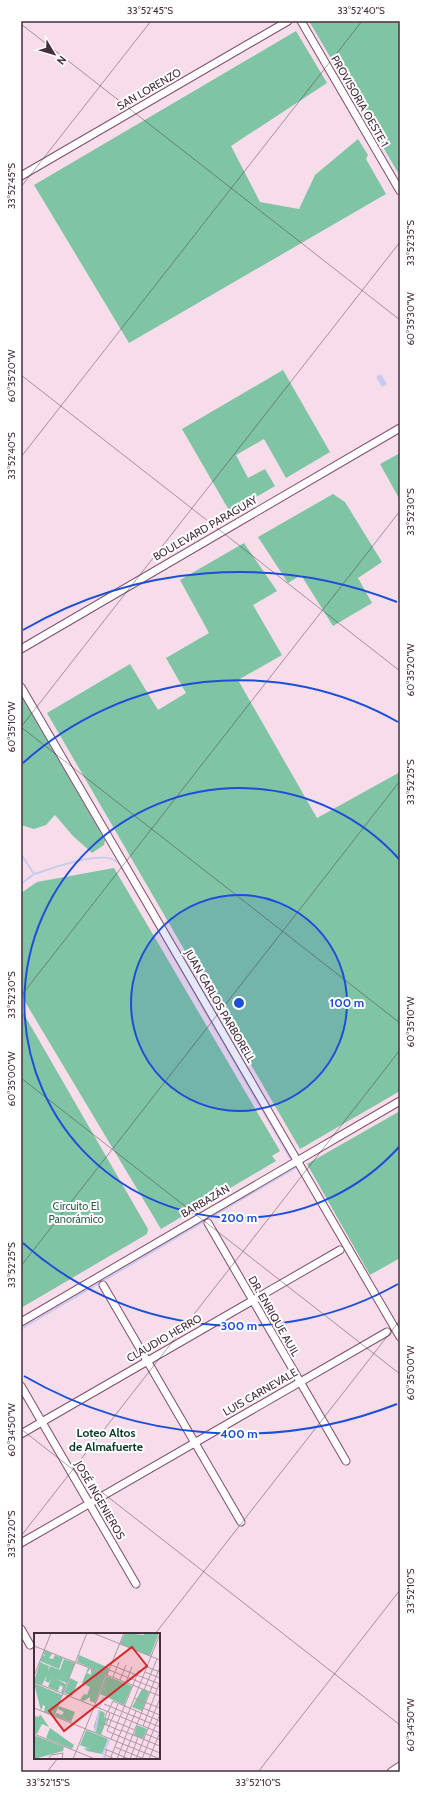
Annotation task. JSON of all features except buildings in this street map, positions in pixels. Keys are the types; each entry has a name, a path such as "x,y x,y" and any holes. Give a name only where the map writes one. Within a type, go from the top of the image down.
{"street":[{"name":"SAN LORENZO","path":"21,176 288,21"},
{"name":"PROVISORIA OESTE 1","path":"301,21 400,191"},
{"name":"BOULEVARD PARAGUAY","path":"21,649 400,428"},
{"name":"JUAN CARLOS PARBORELL","path":"21,687 400,1337"},
{"name":"BARBAZÁN","path":"21,1322 400,1101"},
{"name":"DR. ENRIQUE AUIL","path":"208,1223 346,1461"},
{"name":"CLAUDIO HERRO","path":"21,1434 340,1250"},
{"path":"103,1285 241,1522"},
{"name":"LUIS CARNEVALE","path":"21,1543 386,1332"},
{"name":"JOSÉ INGENIEROS","path":"21,1386 136,1584"},
{"path":"21,1629 30,1645"},
{"path":"390,1772 400,1766"}],"green space":[{"path":"309,21 400,21 400,176"},
{"path":"296,31 327,83 231,146 260,202 299,209 315,175 358,139 368,155 366,159 386,194 129,343 34,185"},
{"path":"283,370 330,452 286,478 264,439 236,455 248,478 265,469 275,486 230,512 182,429"},
{"path":"400,453 400,500 380,464"},
{"path":"333,494 345,502 382,562 358,578 372,603 333,626 301,575 288,583 258,537"},
{"path":"244,543 277,591 253,605 282,655 238,680 317,818 400,772 400,1091 300,1149 47,713 130,664 158,710 186,693 166,658 209,633 180,580"},
{"path":"21,695 105,840 104,845 92,853 73,836 55,815 46,825 34,829 21,825"},
{"path":"114,868 280,1151 272,1156 276,1161 161,1229 21,995 21,893 37,882"},
{"name":"Circuito El Panorámico","path":"21,1009 148,1229 147,1234 21,1308"},
{"path":"400,1111 400,1258 370,1275 307,1164"}],"water":[{"path":"381,374 387,384 382,387 376,377"}],"waterway":[{"path":"21,854 34,874 21,884"},
{"path":"34,874 88,859 109,858 119,864 290,1158"},
{"path":"21,1329 295,1168"}],"district":[{"name":"Loteo Altos de Almafuerte","path":"106,1439"}]}
